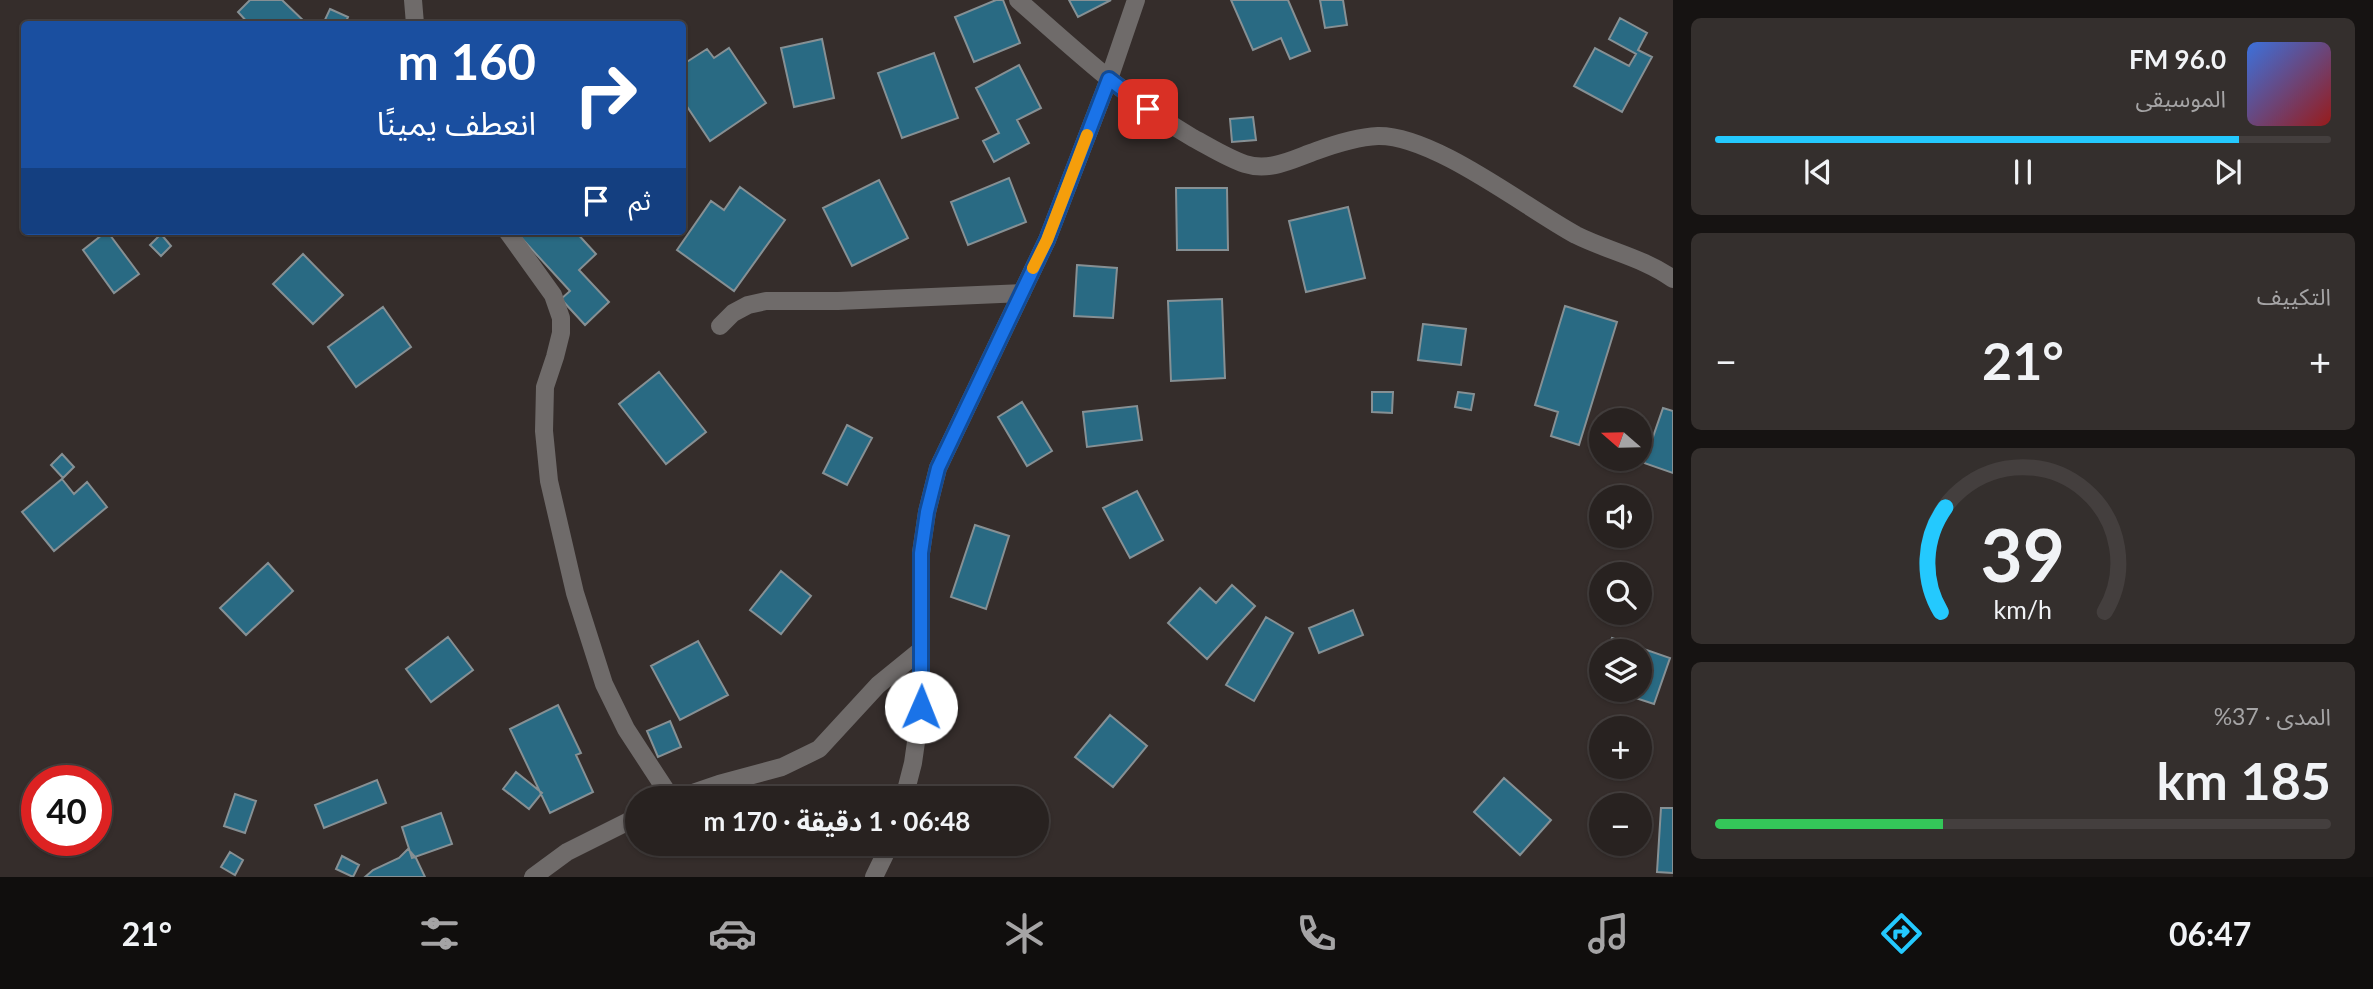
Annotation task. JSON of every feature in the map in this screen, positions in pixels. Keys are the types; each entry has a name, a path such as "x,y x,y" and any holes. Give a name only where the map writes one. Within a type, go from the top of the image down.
{"street":[{"path":"413,0 415,21"},
{"path":"1018,0 1109,79 1181,130 1223,155 1257,167 1272,167 1359,139 1380,136 1413,143 1443,156 1578,236 1641,261 1673,279"},
{"path":"907,786 921,707 921,553 927,512 938,468 1047,240 1109,79 1136,0"},
{"path":"510,235 553,295 561,318 561,333 545,387 544,431 549,481 575,593 604,684 626,729 663,786"},
{"path":"720,326 740,309 766,300 838,301 1022,293"},
{"path":"711,786 782,767 819,749 878,685 921,650"},
{"path":"533,877 568,852 625,823"},
{"path":"874,877 884,856"}],"building":[{"path":"250,0 282,0 304,21 246,21 238,12"},
{"path":"996,0 1003,0 1020,43 974,62 955,17"},
{"path":"1069,0 1111,0 1078,17"},
{"path":"1231,0 1288,0 1310,51 1290,59 1281,38 1253,50"},
{"path":"1320,0 1343,0 1347,25 1325,28"},
{"path":"330,9 348,17 346,21 324,21"},
{"path":"1620,18 1647,33 1638,50 1652,57 1622,112 1574,86 1595,48 1629,66 1636,54 1609,39"},
{"path":"822,39 834,98 794,107 781,48"},
{"path":"729,48 766,103 710,141 686,105 686,62 707,49 714,58"},
{"path":"934,53 958,118 902,138 878,73"},
{"path":"1019,65 1041,108 1017,120 1029,143 994,162 983,141 999,133 976,88"},
{"path":"1253,117 1256,140 1232,142 1230,119"},
{"path":"1009,178 1026,222 968,245 951,202"},
{"path":"879,180 908,238 852,266 823,208"},
{"path":"740,187 785,220 734,291 677,250 711,201 724,210"},
{"path":"1176,188 1227,188 1228,250 1177,250"},
{"path":"1348,207 1365,278 1306,292 1289,221"},
{"path":"102,235 110,235 139,274 114,293 83,250"},
{"path":"162,235 171,246 161,256 150,245"},
{"path":"519,235 579,235 596,254 579,270 609,302 585,325 561,299 570,291"},
{"path":"303,254 343,295 313,324 273,284"},
{"path":"1077,265 1117,268 1113,318 1074,316"},
{"path":"1222,299 1225,378 1171,381 1168,301"},
{"path":"1565,306 1617,322 1579,445 1551,436 1558,412 1535,405"},
{"path":"383,307 411,347 356,387 328,347"},
{"path":"1423,324 1466,329 1461,365 1418,360"},
{"path":"659,372 706,432 666,464 619,404"},
{"path":"1372,392 1393,392 1392,413 1372,412"},
{"path":"1458,392 1474,394 1471,410 1455,407"},
{"path":"1022,402 1052,451 1027,466 998,417"},
{"path":"1137,406 1142,440 1087,447 1083,412"},
{"path":"1663,408 1673,411 1673,473 1652,466 1652,440"},
{"path":"847,425 872,438 847,485 823,473"},
{"path":"62,454 74,467 63,478 51,465"},
{"path":"62,479 74,494 87,482 107,507 54,551 22,512"},
{"path":"1137,491 1163,540 1130,558 1103,508"},
{"path":"975,525 1009,536 986,609 951,597"},
{"path":"268,563 293,591 246,635 220,608"},
{"path":"781,571 811,596 781,634 750,610"},
{"path":"1232,585 1255,606 1207,659 1168,623 1200,588 1216,603"},
{"path":"1353,610 1363,635 1319,653 1309,628"},
{"path":"1266,617 1293,633 1254,701 1226,685"},
{"path":"448,637 473,670 431,702 406,669"},
{"path":"698,641 728,695 680,720 651,666"},
{"path":"1652,652 1670,658 1654,704 1648,702 1652,702"},
{"path":"558,705 581,753 576,755 593,792 550,813 510,729"},
{"path":"1110,715 1147,746 1113,787 1075,757"},
{"path":"670,721 681,747 658,757 647,731"},
{"path":"516,772 542,793 529,809 503,789"},
{"path":"1504,778 1551,820 1520,855 1474,812"},
{"path":"377,780 386,803 324,828 315,805"},
{"path":"235,794 256,801 245,833 224,826"},
{"path":"1661,808 1673,808 1673,873 1657,872"},
{"path":"441,813 452,844 412,858 402,827"},
{"path":"408,849 416,858 425,877 365,877 373,870 399,858"},
{"path":"230,852 243,860 235,875 221,867"},
{"path":"342,856 359,865 353,877 336,869"}],"slow traffic":[{"path":"1033,268 1047,240 1087,135"}],"route":[{"path":"921,707 921,553 927,512 938,468 1047,240 1109,79 1148,109"}]}
